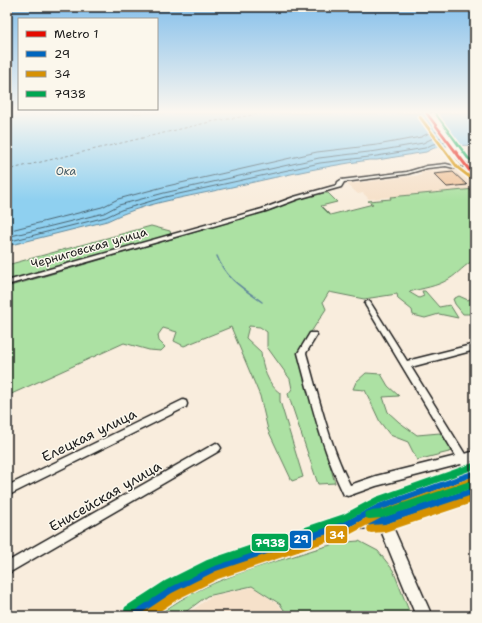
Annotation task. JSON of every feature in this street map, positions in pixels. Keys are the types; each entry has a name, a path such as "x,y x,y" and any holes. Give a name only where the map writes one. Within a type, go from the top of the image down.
{"main road":[{"path":"448,142 463,163 475,172"},
{"path":"453,142 463,156 475,168"},
{"path":"132,616 171,590 213,569 349,523 378,508 474,475"},
{"path":"349,523 383,521 475,491"},
{"path":"378,508 424,616"}],"street":[{"name":"Черниговская улица","path":"7,283 252,213 296,198 339,186 343,181 407,173 427,167 446,165 462,169 475,168"},
{"path":"368,304 462,459 474,475"},
{"path":"314,335 302,353 329,446 340,477 348,491 376,481 475,456"},
{"path":"406,365 475,347"},
{"name":"Елецкая улица","path":"7,491 183,404"},
{"name":"Енисейская улица","path":"7,568 216,448"}],"shaded area":[{"path":"455,169 475,186 475,189 369,199 363,193 358,194 347,184 422,175 419,172"},
{"path":"253,587 279,605 286,616 184,616 212,596"}],"green space":[{"path":"475,189 475,192 471,193 475,195 475,260 444,282 409,292 419,298 424,296 422,291 425,291 439,307 450,305 458,318 439,314 425,318 413,315 412,310 398,299 397,294 364,299 329,292 323,302 326,309 298,352 335,483 318,484 288,394 292,389 290,379 267,347 267,332 260,327 249,326 246,338 261,352 266,375 272,385 280,393 280,401 303,477 292,481 268,430 260,396 231,327 184,346 174,341 177,332 163,328 158,335 159,341 165,347 161,351 149,350 124,343 7,396 7,287 274,209 307,195 328,193 337,202 321,206 330,215 373,204 368,201 391,199 390,197"},
{"path":"151,226 170,231 171,234 7,282 7,265"},
{"path":"475,281 475,314 463,314 453,299 459,296 468,300 474,296 472,289"},
{"path":"366,373 381,374 388,386 399,396 383,397 388,412 399,422 417,435 440,433 453,451 417,460 408,442 390,435 380,422 365,390 353,389 356,382"},
{"path":"359,541 378,551 393,570 411,616 288,616 280,604 252,586 207,596 180,616 157,616 172,605 205,587 240,573 326,546"}],"water":[{"name":"Ока","path":"7,142 475,142 475,145 445,146 434,148 426,152 312,170 161,202 133,210 107,221 7,246"}],"building":[{"path":"453,172 467,185 447,187 434,174"}],"waterway":[{"path":"217,256 220,264 230,277 242,288 262,302"}],"ferry route":[{"path":"7,170 125,142"}],"metro line":[{"name":"1","path":"448,142 475,178"}],"transit line":[{"name":"34","path":"439,142 458,168 471,178"},
{"name":"29","path":"448,142 463,163 475,172"},
{"name":"7938","path":"456,142 468,158 475,163"},
{"name":"7938","path":"128,610 168,584 210,563 346,517 376,501 473,466"},
{"name":"29","path":"132,616 171,590 213,569 349,523 378,508 475,473"},
{"name":"34","path":"145,616 175,596 216,575 351,530 381,514 475,480"},
{"name":"7938","path":"369,515 382,514 473,484"},
{"name":"29","path":"370,522 383,521 475,491"},
{"name":"34","path":"371,529 385,528 475,498"}]}
